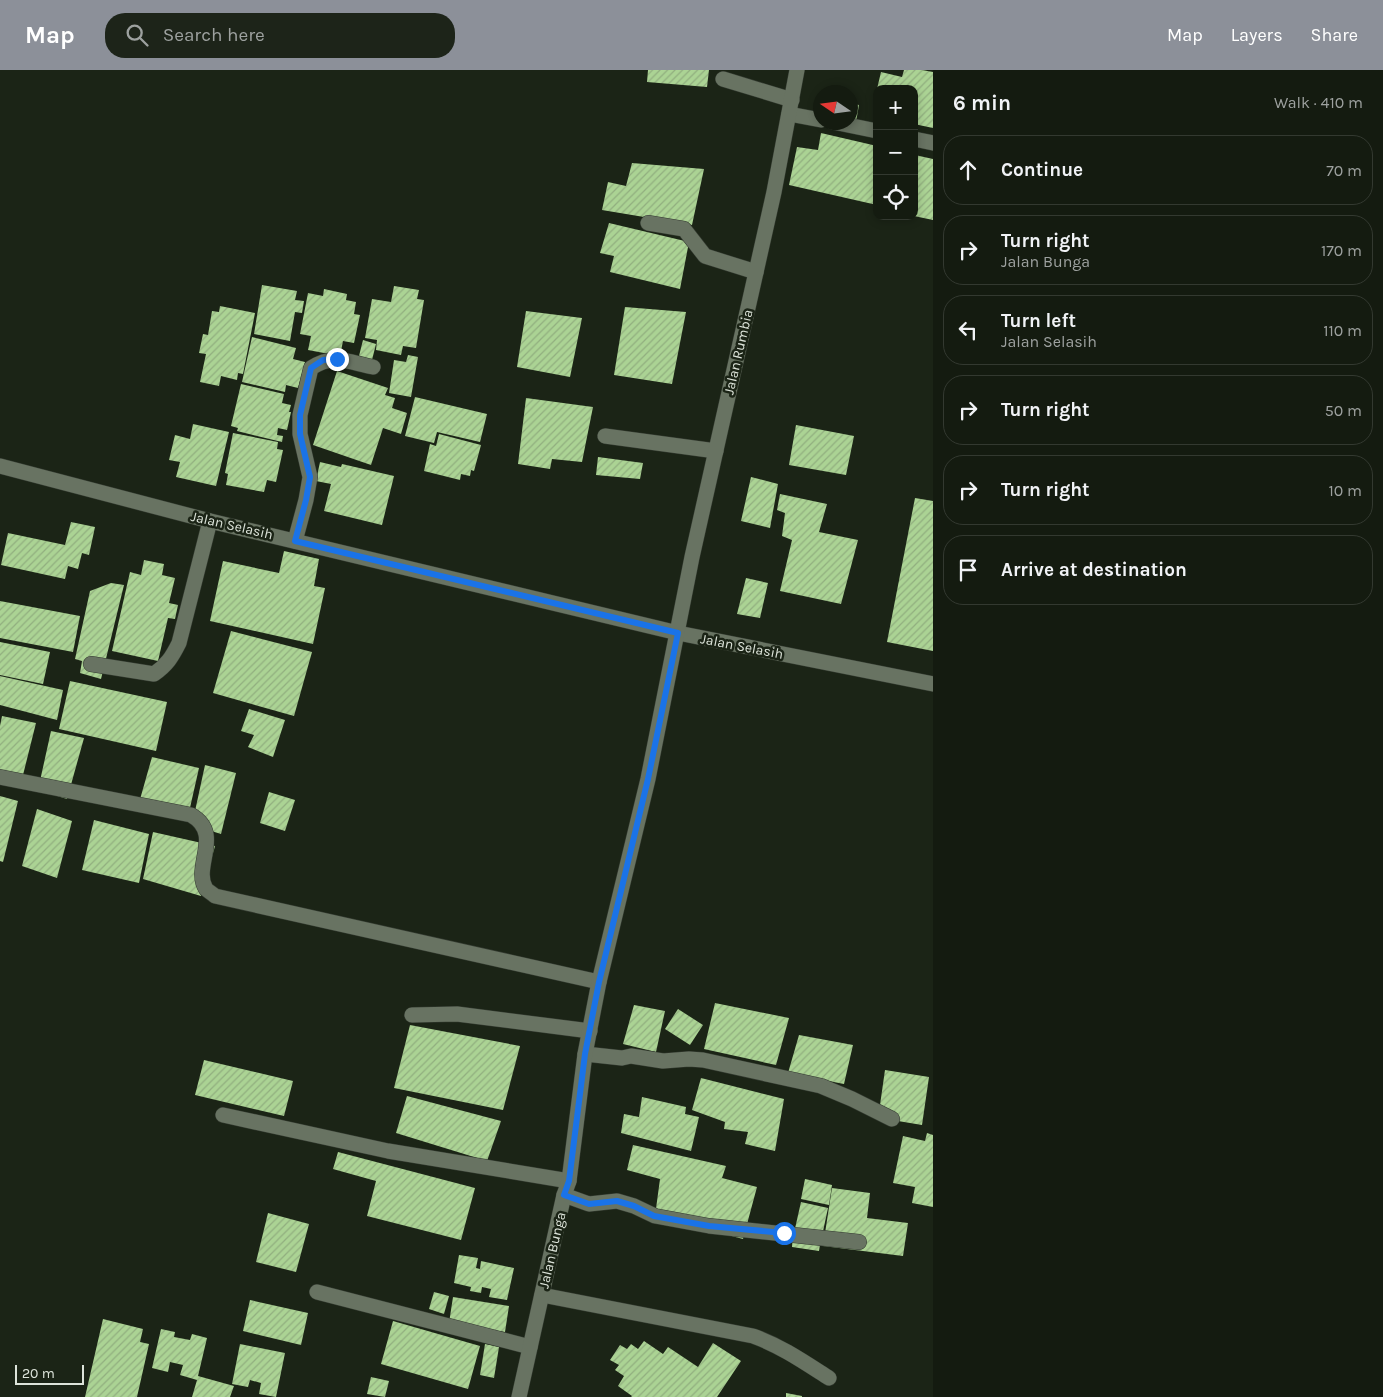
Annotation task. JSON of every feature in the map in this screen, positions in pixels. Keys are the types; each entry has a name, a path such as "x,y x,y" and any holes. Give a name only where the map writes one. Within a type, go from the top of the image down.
{"street":[{"name":"Jalan Rumbia","path":"678,633 692,557 756,272 797,70"},
{"path":"723,79 813,117"},
{"path":"858,127 873,130"},
{"path":"918,140 933,142"},
{"path":"648,223 684,229 705,256 756,272"},
{"path":"295,541 310,477 300,434 300,415 311,368 323,360 337,359 373,367"},
{"path":"605,436 716,451"},
{"name":"Jalan Selasih","path":"0,466 210,521 678,633 933,684"},
{"path":"91,664 154,674 166,666 179,643 210,521"},
{"name":"Jalan Bunga","path":"519,1397 567,1188 585,1054 599,982 648,779 678,633"},
{"path":"0,777 191,815 203,825 207,836 203,878 206,888 215,896 599,982"},
{"path":"412,1015 457,1014 590,1031"},
{"path":"585,1054 622,1058 630,1056 662,1061 703,1060 820,1086 852,1099 892,1119"},
{"path":"223,1115 567,1188 589,1204 617,1201 634,1206 654,1216 709,1226 859,1242"},
{"path":"317,1292 530,1347"},
{"path":"542,1295 753,1336 775,1344 829,1378"}],"building":[{"path":"648,70 709,70 707,87 647,82"},
{"path":"904,70 933,72 933,128 918,125 918,85 878,85 881,72 902,77"},
{"path":"821,133 873,145 873,204 789,185 797,147 818,150"},
{"path":"918,156 933,159 933,220 918,217"},
{"path":"632,163 704,169 692,225 602,210 608,182 626,186"},
{"path":"609,223 689,242 680,289 610,272 614,256 600,253"},
{"path":"262,285 297,291 295,300 304,301 302,313 295,312 290,341 254,334"},
{"path":"394,286 419,290 417,299 424,300 416,348 403,346 401,355 376,350 377,340 365,338 372,299 391,302"},
{"path":"324,289 347,294 346,300 356,302 354,314 360,315 354,343 343,341 340,356 308,350 311,336 300,334 308,293 323,296"},
{"path":"220,306 255,313 243,374 238,373 237,380 221,376 219,386 200,382 206,354 199,353 203,334 208,335 212,311 219,312"},
{"path":"625,307 686,312 672,384 614,375"},
{"path":"526,311 582,318 570,377 517,367"},
{"path":"252,337 296,348 293,359 305,362 298,388 286,385 285,392 242,382"},
{"path":"363,340 376,344 372,360 359,356"},
{"path":"408,355 418,357 411,397 389,393 394,360 406,362"},
{"path":"337,371 388,388 385,395 395,398 392,408 407,413 401,434 383,428 371,465 313,445"},
{"path":"241,384 284,394 282,403 291,405 289,412 291,412 287,430 278,428 277,435 283,436 282,442 237,431 238,428 231,426"},
{"path":"415,397 487,414 480,442 437,432 434,443 405,436"},
{"path":"526,398 593,407 582,462 552,459 550,469 518,464"},
{"path":"193,424 229,432 216,486 176,477 180,462 169,460 175,435 190,439"},
{"path":"796,425 854,436 846,475 789,465"},
{"path":"233,433 278,442 277,449 283,450 276,482 267,480 264,492 226,485 228,474 225,473"},
{"path":"439,434 481,445 474,471 471,470 470,476 461,474 460,480 424,471 430,444 436,446"},
{"path":"598,457 643,463 640,479 596,475"},
{"path":"320,462 341,467 342,464 394,476 382,525 324,511 331,484 316,481"},
{"path":"751,477 778,484 770,528 741,521"},
{"path":"780,494 827,504 819,532 858,540 841,604 780,591 792,540 782,536 785,513 777,510"},
{"path":"915,498 933,501 933,651 887,642"},
{"path":"71,522 95,527 89,555 82,553 78,569 68,566 65,579 1,565 8,533 65,545"},
{"path":"284,551 319,559 314,586 325,588 313,644 210,621 223,561 279,573"},
{"path":"144,560 164,564 162,575 175,578 169,603 178,605 175,619 168,618 158,661 112,651 130,572 141,575"},
{"path":"746,578 768,583 760,618 737,614"},
{"path":"111,583 124,585 101,679 80,673 82,661 75,659 90,591"},
{"path":"0,601 80,616 73,652 0,638"},
{"path":"231,631 312,652 294,716 213,693"},
{"path":"0,642 50,652 43,684 0,675"},
{"path":"0,676 63,690 57,720 0,705"},
{"path":"70,681 167,702 156,751 59,729"},
{"path":"249,709 285,720 273,757 248,747 254,735 241,731"},
{"path":"2,716 36,723 22,779 0,772 0,726"},
{"path":"51,731 84,738 67,799 38,790"},
{"path":"152,757 199,768 187,821 137,810"},
{"path":"205,765 236,773 221,834 192,825"},
{"path":"269,792 295,800 285,831 260,823"},
{"path":"0,796 18,801 3,862 0,861"},
{"path":"37,809 72,821 57,878 22,866"},
{"path":"94,820 149,834 139,883 82,870"},
{"path":"153,832 215,846 201,896 143,879"},
{"path":"715,1003 789,1018 776,1065 704,1049"},
{"path":"634,1005 665,1011 656,1052 623,1044"},
{"path":"678,1009 703,1025 690,1045 665,1029"},
{"path":"410,1025 520,1046 503,1110 394,1088"},
{"path":"799,1035 853,1045 844,1084 788,1073"},
{"path":"204,1060 293,1081 284,1116 195,1095"},
{"path":"885,1070 929,1077 922,1125 892,1120 879,1112"},
{"path":"701,1078 784,1099 775,1151 745,1144 748,1132 724,1129 725,1122 692,1110"},
{"path":"407,1096 501,1121 487,1161 396,1133"},
{"path":"642,1097 686,1107 685,1114 699,1117 691,1151 621,1133 624,1114 639,1117"},
{"path":"927,1133 933,1135 933,1207 912,1203 915,1187 893,1183 903,1136 925,1141"},
{"path":"633,1145 726,1166 722,1178 757,1187 743,1239 655,1216 660,1179 627,1170"},
{"path":"338,1152 475,1188 461,1240 367,1216 376,1181 333,1169"},
{"path":"805,1179 832,1185 829,1205 801,1199"},
{"path":"832,1188 870,1193 867,1218 908,1223 903,1256 823,1246"},
{"path":"801,1202 828,1208 822,1236 794,1233"},
{"path":"268,1213 309,1224 296,1272 256,1262"},
{"path":"793,1234 821,1238 819,1251 792,1247"},
{"path":"459,1255 478,1258 476,1268 480,1269 481,1261 514,1268 507,1300 489,1297 491,1289 482,1287 481,1293 470,1291 471,1287 454,1283"},
{"path":"434,1292 449,1296 444,1314 429,1309"},
{"path":"453,1297 509,1306 505,1332 449,1323"},
{"path":"250,1300 308,1313 301,1345 243,1331"},
{"path":"103,1319 143,1329 140,1342 149,1344 137,1397 85,1397"},
{"path":"393,1321 480,1346 468,1389 381,1364"},
{"path":"161,1329 175,1332 174,1337 190,1340 192,1334 207,1338 198,1376 234,1386 230,1397 192,1397 197,1380 180,1375 183,1365 170,1362 168,1372 152,1368"},
{"path":"644,1341 663,1354 668,1347 698,1367 713,1343 741,1361 717,1397 631,1397 618,1386 624,1376 615,1370 619,1365 610,1360 620,1345 627,1349 631,1344 638,1349"},
{"path":"240,1344 285,1353 276,1397 259,1394 261,1383 250,1380 248,1387 232,1384"},
{"path":"485,1344 499,1347 494,1378 480,1375"},
{"path":"371,1377 389,1381 385,1397 367,1394"},
{"path":"786,1393 802,1396 802,1397 786,1397"}],"route":[{"path":"337,359 323,360 311,368 300,415 300,434 310,477 295,541 678,633 648,779 599,982 585,1054 569,1181 564,1195 589,1204 617,1201 634,1206 654,1216 709,1226 784,1233"}]}
